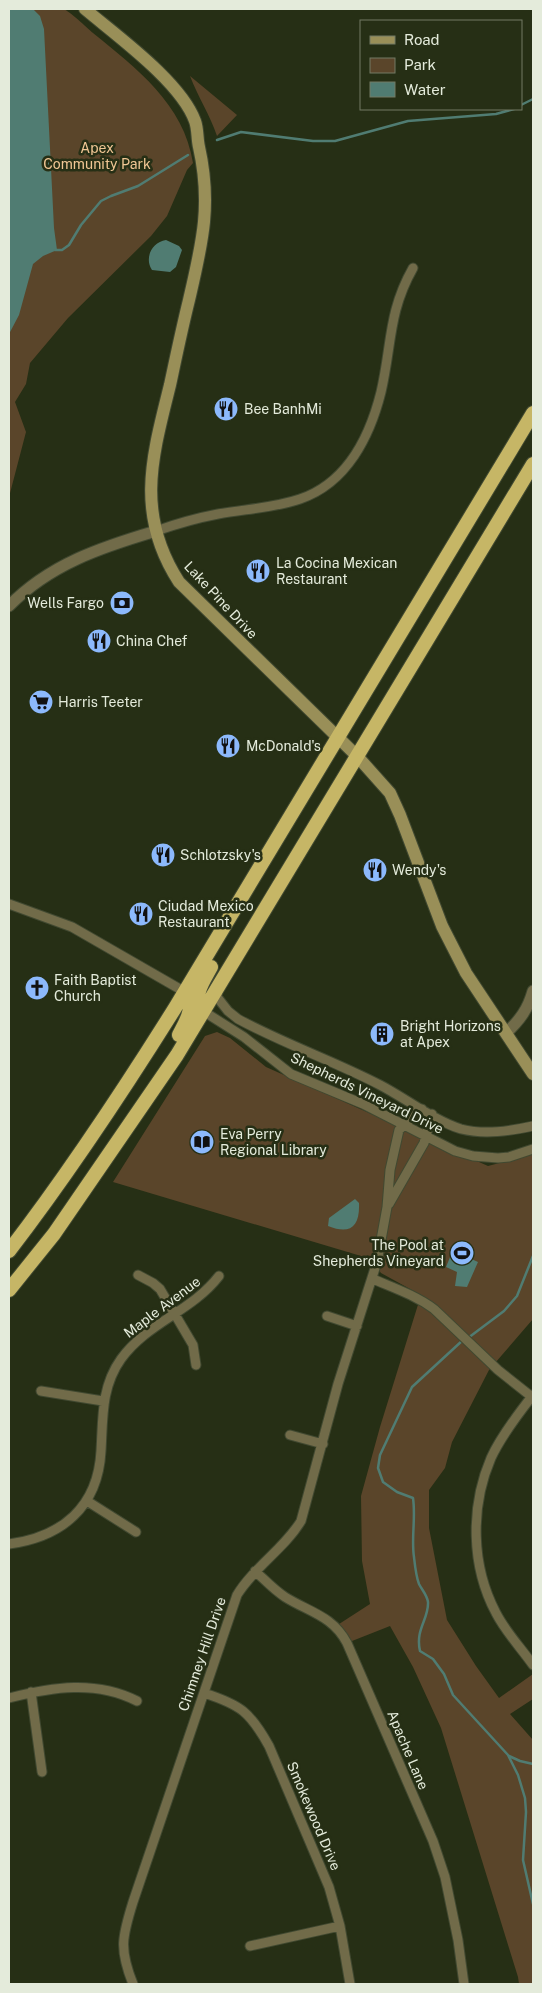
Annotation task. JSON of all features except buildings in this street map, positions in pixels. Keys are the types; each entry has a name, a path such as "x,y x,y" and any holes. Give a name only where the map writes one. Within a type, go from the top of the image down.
{"highway":[{"path":"9,1251 124,1090 185,992 533,413"},
{"path":"9,1290 54,1234 176,1055 533,464"},
{"path":"203,1010 199,1005 197,997 201,985 236,920 236,907"},
{"path":"135,1115 190,1012 190,1003 185,992"}],"main road":[{"name":"Lake Pine Drive","path":"84,9 151,64 184,102 195,121 203,163 206,208 202,245 156,438 150,484 151,507 156,531 169,566 179,582 358,756 393,799 442,926 466,973 533,1074"}],"street":[{"path":"9,606 52,572 72,560 108,545 202,518 301,499 322,488 340,474 359,449 376,406 381,390 394,310 400,292 413,268"},
{"path":"9,904 63,922 185,992"},
{"name":"Shepherds Vineyard Drive","path":"218,986 217,996 221,1003 238,1019 380,1085 448,1124 473,1131 499,1132 533,1126"},
{"path":"506,1033 520,1021 529,1006 533,991"},
{"name":"Shepherds Vineyard Drive","path":"203,1010 244,1036 292,1074 363,1104 455,1152 483,1157 510,1157 533,1149"},
{"path":"403,1124 422,1109"},
{"name":"Chimney Hill Drive","path":"387,1207 427,1138 432,1114"},
{"name":"Chimney Hill Drive","path":"133,1984 123,1953 126,1926 234,1601 241,1588 295,1532 301,1521 356,1326 373,1279 387,1207 390,1170 399,1130 403,1124"},
{"path":"138,1275 160,1289 193,1345 196,1365"},
{"name":"Maple Avenue","path":"9,1544 30,1541 55,1530 76,1514 87,1501 97,1478 103,1401 110,1378 126,1352 152,1328 196,1301 219,1276"},
{"path":"373,1279 411,1294 429,1305 498,1370 533,1396 501,1440 491,1459 483,1482 476,1522 476,1547 482,1579 496,1614 533,1665"},
{"path":"328,1316 356,1326"},
{"path":"41,1391 103,1401"},
{"path":"290,1435 323,1444"},
{"path":"87,1501 136,1532"},
{"name":"Apache Lane","path":"255,1572 285,1597 317,1613 336,1626 347,1643 433,1841 447,1886 458,1940 464,1984"},
{"path":"9,1698 31,1692 68,1687 92,1688 123,1694 137,1701"},
{"path":"31,1692 42,1772"},
{"name":"Smokewood Drive","path":"204,1693 221,1698 244,1710 260,1728 270,1746 322,1871 340,1926 350,1984"},
{"path":"250,1946 340,1926"}],"green space":[{"name":"Apex Community Park","path":"59,8 66,10 74,16 141,74 169,105 180,123 188,142 193,163 187,170 167,216 151,236 68,318 30,363 26,384 15,402 26,432 9,497 9,9"},
{"path":"190,76 237,115 217,136 211,121"},
{"path":"217,1032 230,1038 266,1067 488,1166 533,1154 533,1319 489,1370 452,1442 445,1468 429,1490 429,1528 447,1620 476,1666 499,1698 533,1674 533,1699 510,1714 533,1740 533,1984 519,1984 441,1728 413,1667 390,1626 347,1643 336,1626 370,1604 362,1561 361,1496 380,1427 421,1295 381,1273 371,1259 113,1182 205,1036"}],"water":[{"path":"9,9 33,9 40,16 44,29 54,228 57,250 43,256 33,264 19,315 9,334"},
{"path":"166,240 179,246 182,250 176,267 170,272 152,270 149,261 151,251 161,241"},
{"path":"355,1199 359,1203 359,1211 358,1218 352,1227 342,1230 328,1226 329,1218"},
{"path":"455,1245 465,1246 465,1256 478,1262 467,1287 455,1286 457,1272 446,1267"}],"waterway":[{"path":"522,104 533,99"},
{"path":"217,140 241,132 313,141 335,141 408,121 496,114 510,110"},
{"path":"55,250 62,250 69,245 81,225 101,201 138,186 188,155"},
{"path":"468,1338 504,1311 517,1296 533,1256"},
{"path":"463,1340 412,1387 380,1455 378,1468 383,1482 397,1492 413,1498 413,1550 415,1567 419,1584 428,1602 428,1608 419,1636 420,1651 433,1659 444,1674 453,1695 508,1755 518,1775 525,1798 526,1812 523,1860 533,1904"},
{"path":"509,1756 533,1764"}],"place":[{"name":"Bee BanhMi","path":"226,409"},
{"name":"La Cocina Mexican Restaurant","path":"258,571"},
{"name":"Wells Fargo","path":"122,603"},
{"name":"China Chef","path":"99,641"},
{"name":"Harris Teeter","path":"41,702"},
{"name":"McDonald's","path":"228,746"},
{"name":"Schlotzsky's","path":"163,855"},
{"name":"Wendy's","path":"375,870"},
{"name":"Ciudad Mexico Restaurant","path":"141,914"},
{"name":"Faith Baptist Church","path":"37,988"},
{"name":"Bright Horizons at Apex","path":"382,1034"},
{"name":"Eva Perry Regional Library","path":"202,1142"},
{"name":"The Pool at Shepherds Vineyard","path":"462,1253"}]}
